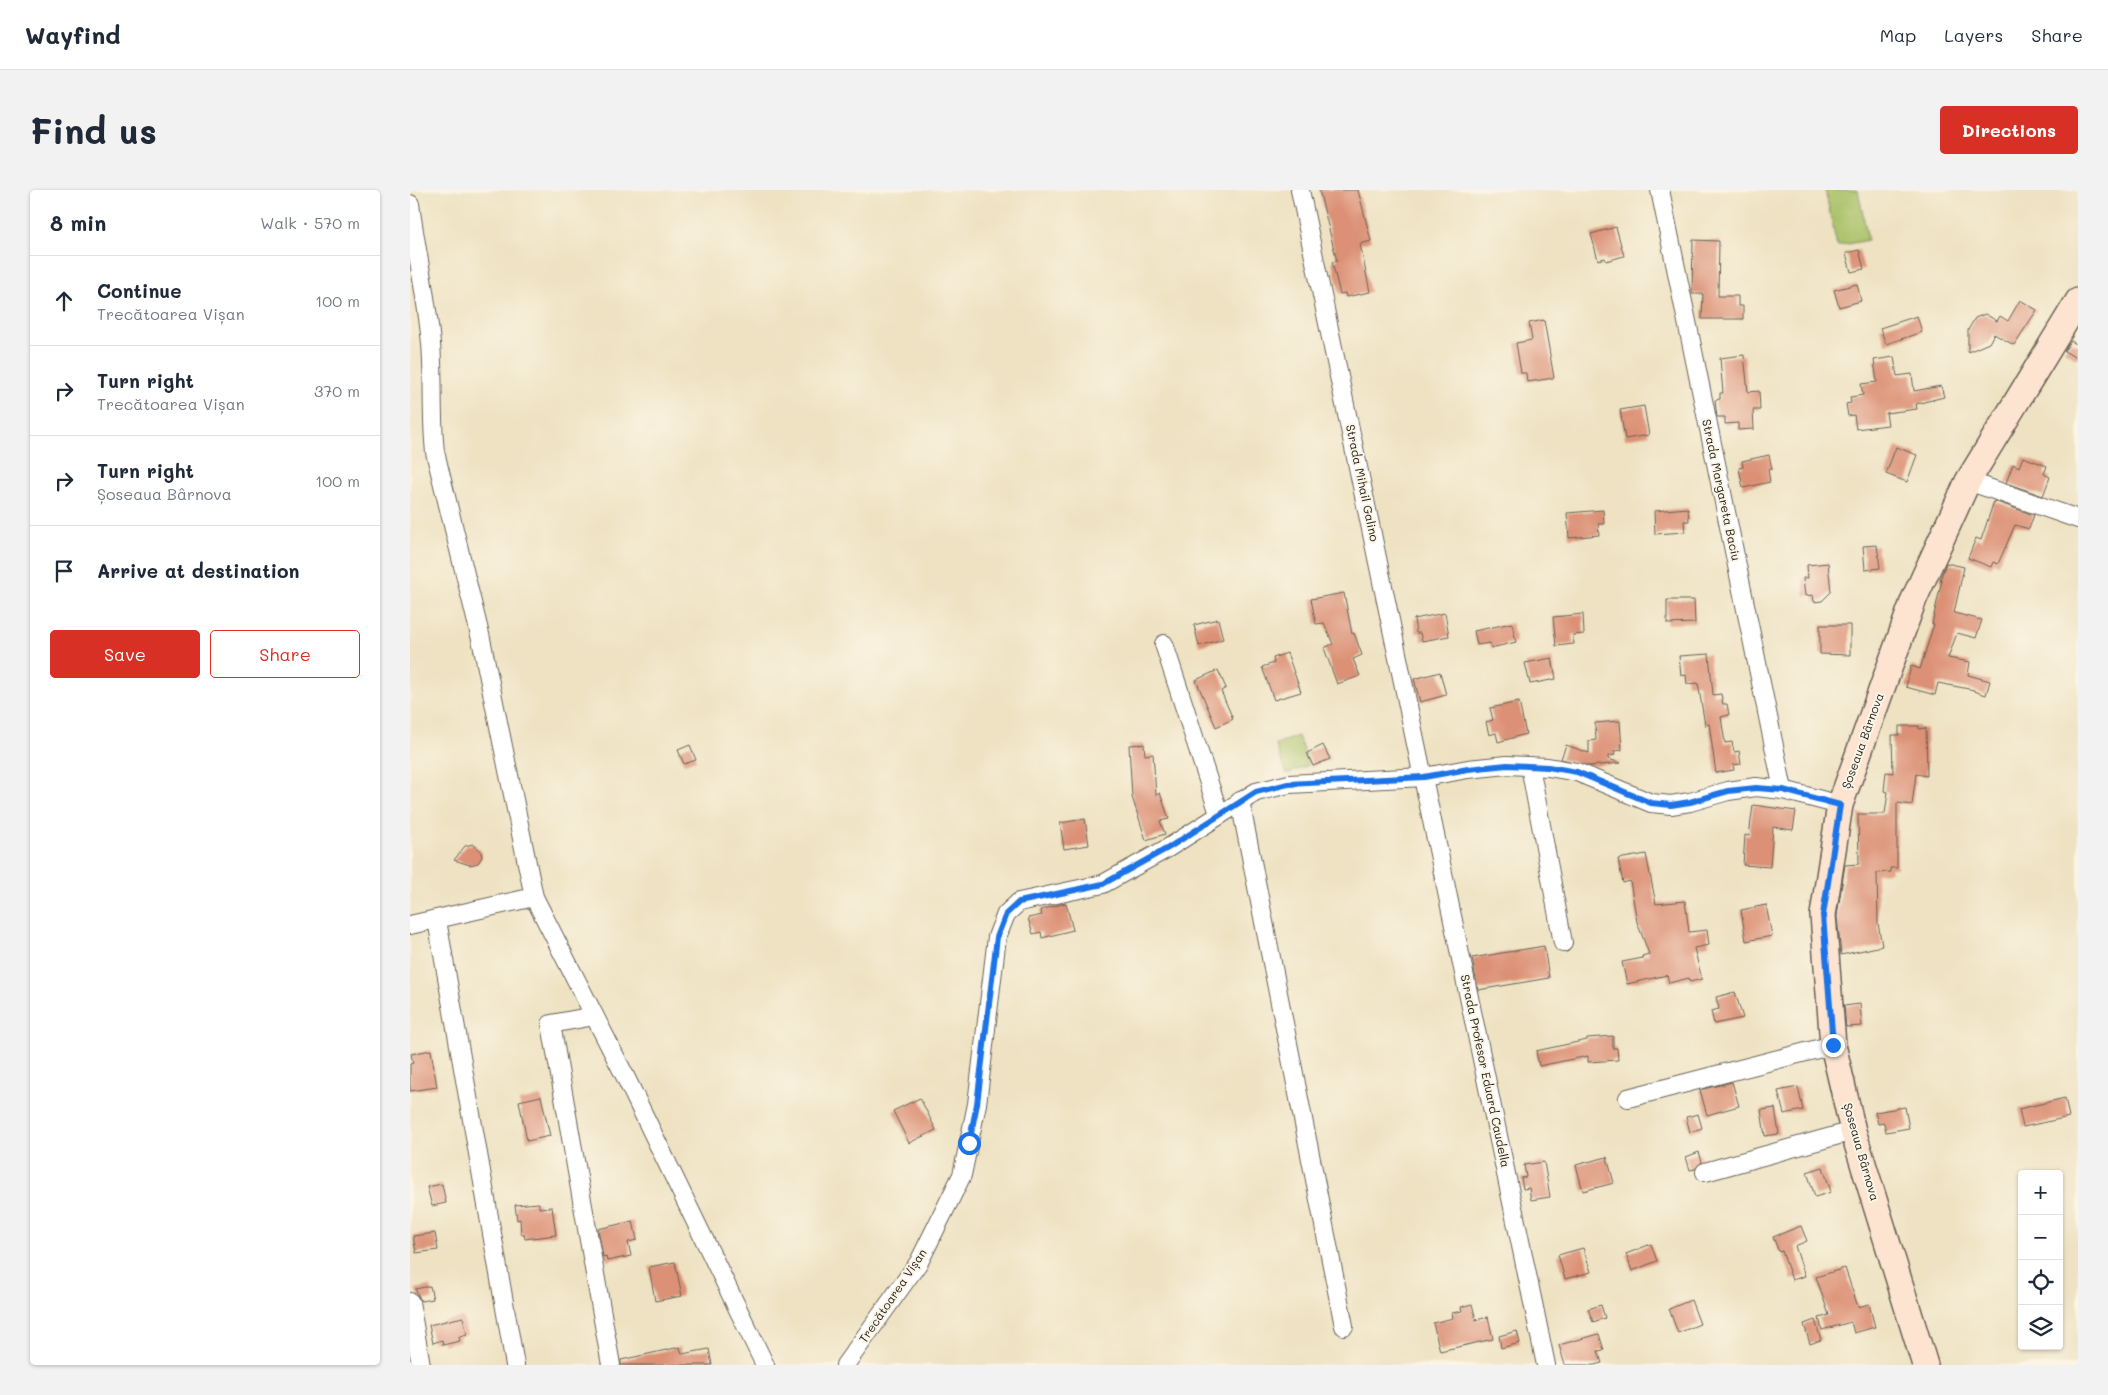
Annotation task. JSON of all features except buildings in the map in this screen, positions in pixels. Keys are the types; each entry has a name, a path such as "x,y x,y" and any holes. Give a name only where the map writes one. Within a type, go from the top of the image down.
{"main road":[{"name":"Șoseaua Bârnova","path":"1925,1365 1853,1131 1833,1045 1823,915 1840,805 1914,599 1968,481 2078,301"}],"street":[{"name":"Strada Mihail Galino","path":"1300,190 1424,777"},
{"name":"Strada Margareta Baciu","path":"1660,190 1783,790"},
{"path":"410,204 427,303 433,369 432,426 436,452 480,639 534,897 626,1076 765,1365"},
{"path":"1968,481 2078,519"},
{"path":"1164,644 1219,814"},
{"name":"Trecătoarea Vișan","path":"845,1365 919,1262 962,1175 977,1104 997,937 1006,914 1019,902 1103,884 1168,848 1256,792 1288,784 1424,777 1468,769 1507,765 1577,772 1651,803 1671,805 1690,802 1728,791 1756,788 1783,790 1840,805"},
{"path":"1530,766 1563,943"},
{"name":"Strada Profesor Eduard Caudella","path":"1424,777 1546,1365"},
{"path":"1240,801 1344,1326"},
{"path":"410,925 534,897"},
{"path":"437,920 515,1365"},
{"path":"594,1016 551,1024 611,1365"},
{"path":"1628,1098 1833,1045"},
{"path":"1705,1172 1853,1131"},
{"path":"410,1302 421,1365"}],"green space":[{"path":"1825,190 1858,190 1868,240 1837,246"},
{"path":"1298,736 1309,765 1287,774 1275,744"}],"route":[{"path":"969,1143 977,1104 997,937 1006,914 1019,902 1103,884 1168,848 1256,792 1288,784 1424,777 1468,769 1507,765 1548,767 1577,772 1651,803 1671,805 1690,802 1728,791 1756,788 1783,790 1840,805 1823,915 1824,945 1829,972 1833,1045"}]}
